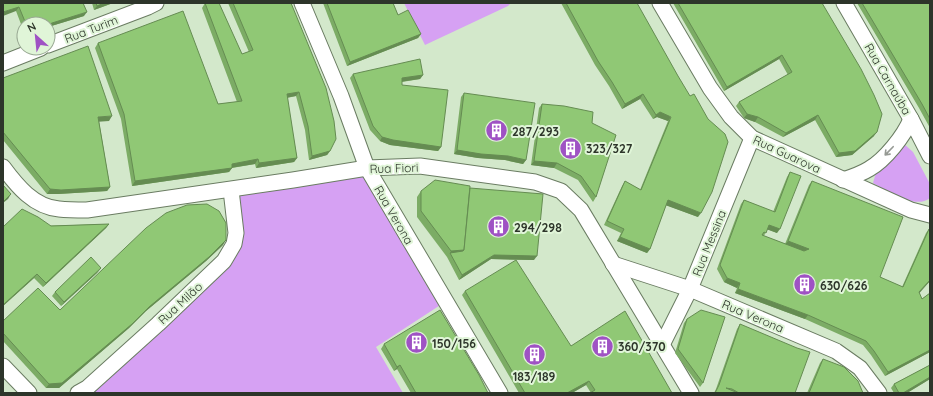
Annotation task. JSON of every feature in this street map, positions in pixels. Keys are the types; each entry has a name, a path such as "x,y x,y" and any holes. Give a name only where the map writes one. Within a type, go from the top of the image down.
{"street":[{"name":"Rua Turim","path":"56,42 148,8 156,3"},
{"name":"Rua Verona","path":"302,3 341,96 367,168 500,393"},
{"name":"Rua Guarova","path":"660,3 710,88 730,117 752,138 911,210 930,215"},
{"name":"Rua Carnaúba","path":"844,3 911,119 930,156"},
{"path":"3,62 19,56"},
{"path":"843,180 871,168 895,145 905,132 911,119"},
{"name":"Rua Messina","path":"662,345 690,289 752,138"},
{"name":"Rua Fiori","path":"3,167 11,179 28,196 42,205 58,209 87,210 231,190 367,168 420,166 535,182 561,191 580,210 691,393"},
{"name":"Rua Milão","path":"78,393 87,388 158,324 224,261 234,244 236,233 231,190"},
{"name":"Rua Verona","path":"613,264 690,289 836,351 860,368 879,393"},
{"path":"3,366 29,393"}],"shaded area":[{"path":"404,3 511,3 508,6 425,45"},
{"path":"904,144 913,152 930,184 930,198 924,201 909,201 873,183 877,169"},
{"path":"367,168 445,302 376,347 403,393 75,393 224,261 235,220 231,190"}],"building":[{"path":"3,3 83,3 87,12 56,22 56,16 23,16 19,7 3,12"},
{"path":"96,3 104,3 97,6"},
{"path":"205,3 219,3 242,54 253,50 233,3 291,3 326,88 334,121 336,139 330,151 312,156 308,126 299,92 287,94 297,158 259,163 258,159 232,164 232,168 135,181 124,114 98,43 183,11 218,104 242,101"},
{"path":"327,3 393,3 398,15 408,10 421,34 350,62"},
{"path":"566,3 637,3 690,96 694,94 708,119 725,134 728,142 712,192 701,213 668,200 650,249 620,237 624,229 607,221 625,181 641,190 671,117 660,112 656,115 643,94 625,104 598,61"},
{"path":"678,3 822,3 861,69 874,95 882,114 877,132 855,151 839,153 818,115 786,133 758,117 747,114 739,102 792,72 782,55 727,87"},
{"path":"862,3 930,3 930,119 922,104"},
{"path":"88,46 112,116 98,117 110,187 61,190 50,189 3,132 3,78"},
{"path":"420,59 423,75 402,78 402,85 448,90 441,147 382,137 373,126 353,74"},
{"path":"464,93 535,103 526,160 508,156 457,150"},
{"path":"542,104 564,106 593,112 592,123 616,135 596,197 581,176 557,163 534,161"},
{"path":"790,172 801,176 780,229 769,225 766,233 764,232 762,235 804,251 809,249 788,241 812,181 903,217 880,277 903,287 930,229 930,280 919,292 922,299 930,293 930,350 888,372 866,341 808,315 738,289 740,283 727,278 720,265 744,200 775,212"},
{"path":"435,180 470,186 464,250 451,251 421,211 421,191"},
{"path":"3,185 11,194 3,202"},
{"path":"470,188 543,194 537,256 494,255 462,275 450,253 464,250"},
{"path":"207,204 219,211 226,223 226,240 209,257 62,383 49,384 3,333 3,321 38,288 60,310 146,228 166,213 187,205"},
{"path":"22,209 51,226 109,224 46,283 37,274 3,305 3,227"},
{"path":"91,257 101,268 64,302 55,292"},
{"path":"516,260 571,346 625,311 672,393 590,393 595,390 589,381 567,393 525,393 465,291"},
{"path":"440,310 479,375 488,393 416,393 400,365 397,367 384,344"},
{"path":"701,310 725,317 703,383 678,349 687,319"},
{"path":"740,324 810,352 795,393 739,393 732,389 726,388 738,393 715,393"},
{"path":"823,359 844,367 858,381 863,393 809,393"},
{"path":"930,365 930,377 903,393 899,393 894,384"}],"place":[{"name":"287/293","path":"496,131"},
{"name":"323/327","path":"571,148"},
{"name":"294/298","path":"499,227"},
{"name":"630/626","path":"805,285"},
{"name":"150/156","path":"416,343"},
{"name":"360/370","path":"603,346"},
{"name":"183/189","path":"534,355"}]}
